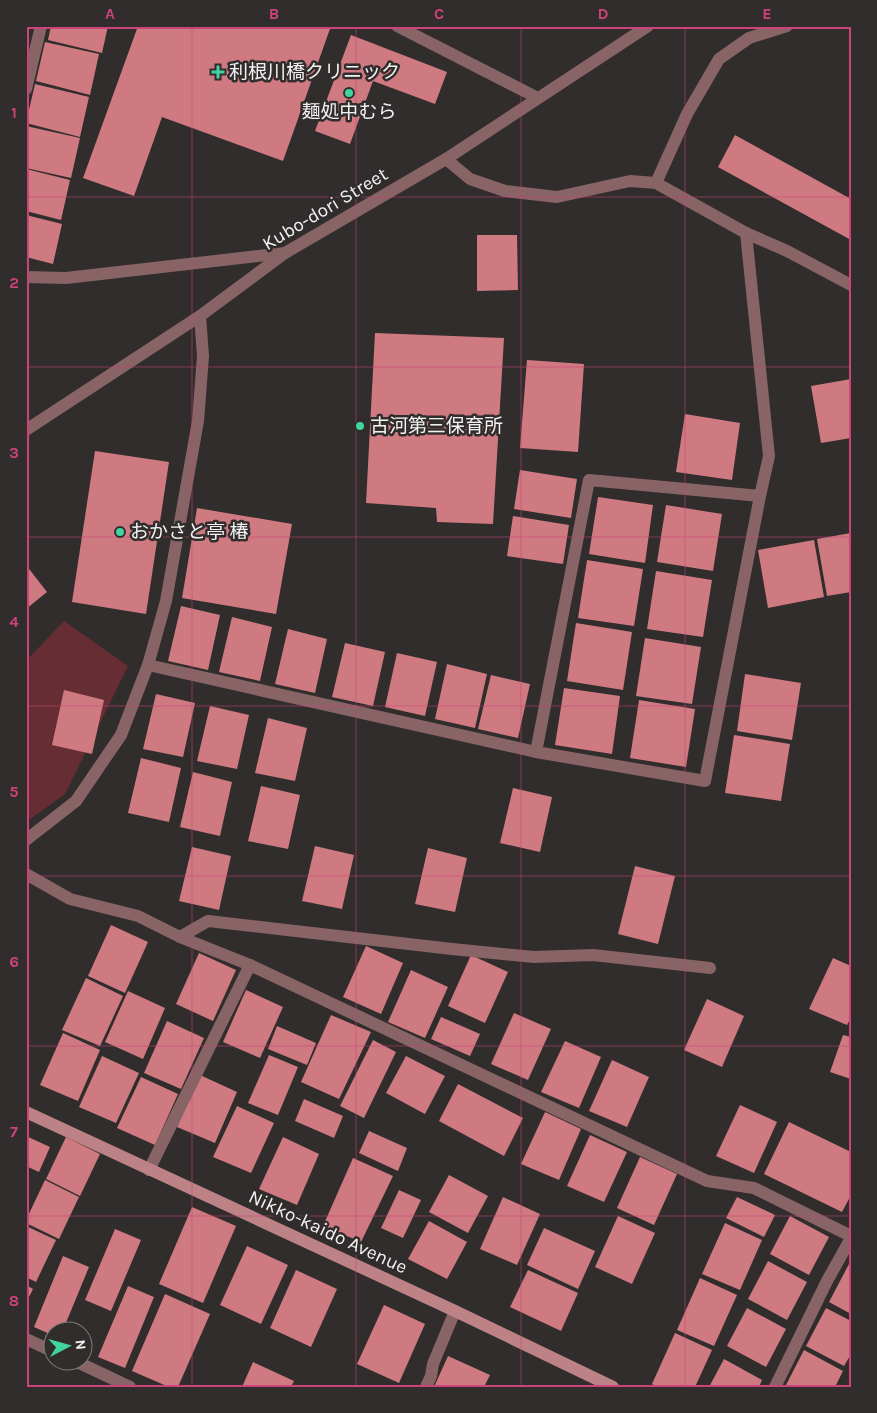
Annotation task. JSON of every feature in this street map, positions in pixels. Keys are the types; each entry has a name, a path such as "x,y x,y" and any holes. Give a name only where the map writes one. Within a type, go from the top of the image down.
{"main road":[{"name":"Nikko-kaido Avenue","path":"26,1112 613,1387"}],"street":[{"path":"26,89 41,26"},
{"path":"397,26 538,98"},
{"name":"Kubo-dori Street","path":"26,430 200,316 285,253 446,159 648,26"},
{"path":"656,183 687,114 719,59 749,38 787,26"},
{"path":"446,159 470,179 505,191 557,197 630,181 656,183 746,233 787,251 851,285"},
{"path":"148,666 536,752 705,781 769,456 746,233"},
{"path":"26,277 66,278 285,253"},
{"path":"26,840 76,801 121,735 148,666 166,601 198,421 203,356 200,316"},
{"path":"536,752 589,480 760,496"},
{"path":"26,874 70,900 138,916 180,937 250,965 707,1181 754,1188 851,1237 827,1281 775,1387"},
{"path":"180,937 208,921 534,957 593,955 710,968"},
{"path":"149,1170 250,965"},
{"path":"426,1387 431,1376 433,1364 455,1312"},
{"path":"26,1339 42,1346"},
{"path":"92,1369 130,1387"}],"shaded area":[{"path":"64,621 128,666 65,794 26,822 26,661"}],"building":[{"path":"51,26 108,26 102,53 48,40"},
{"name":"利根川橋クリニック","path":"138,26 331,26 283,161 162,117 134,196 83,178"},
{"name":"麺処中むら","path":"351,35 447,72 435,104 373,81 350,144 315,131"},
{"path":"45,42 99,54 90,95 36,81"},
{"path":"35,84 89,97 80,137 26,123"},
{"path":"26,126 80,138 71,178 26,168"},
{"path":"735,135 851,199 851,240 718,167"},
{"path":"26,169 70,180 61,220 26,211"},
{"path":"26,215 62,224 53,264 26,257"},
{"path":"477,235 517,235 518,290 477,291"},
{"path":"375,333 504,338 493,524 437,522 436,508 366,503"},
{"path":"527,360 584,364 578,452 520,448"},
{"path":"851,379 851,438 821,443 811,386"},
{"path":"685,414 740,423 732,480 676,472"},
{"name":"おかさと亭 椿","path":"95,451 169,462 146,614 72,602"},
{"path":"520,470 577,479 571,518 514,509"},
{"path":"598,497 653,505 645,563 589,554"},
{"path":"666,505 722,514 713,571 657,562"},
{"path":"197,508 292,524 276,614 182,598"},
{"path":"513,516 569,525 563,564 507,556"},
{"path":"851,533 851,592 827,596 817,539"},
{"path":"814,540 824,597 768,608 758,550"},
{"path":"587,560 643,569 634,626 578,618"},
{"path":"26,565 47,592 26,609"},
{"path":"656,571 712,580 703,637 647,629"},
{"path":"181,606 220,615 208,670 168,661"},
{"path":"232,617 272,627 260,681 219,672"},
{"path":"576,623 632,632 623,690 567,681"},
{"path":"288,629 327,639 315,693 275,684"},
{"path":"645,638 701,647 692,704 636,696"},
{"path":"345,643 385,652 373,706 332,697"},
{"path":"397,653 437,662 425,716 385,707"},
{"path":"447,664 487,674 475,728 435,719"},
{"path":"745,674 801,683 792,740 737,731"},
{"path":"491,675 530,684 518,738 478,729"},
{"path":"564,688 620,696 612,754 555,745"},
{"path":"64,690 104,700 92,754 52,745"},
{"path":"156,694 195,703 183,757 143,749"},
{"path":"639,700 695,709 686,767 630,758"},
{"path":"210,706 249,715 237,769 197,761"},
{"path":"268,718 307,728 295,781 255,773"},
{"path":"734,735 790,744 781,801 725,793"},
{"path":"141,758 181,768 169,822 128,813"},
{"path":"193,772 232,782 220,836 180,827"},
{"path":"261,786 300,795 288,849 248,841"},
{"path":"513,788 552,797 540,852 500,843"},
{"path":"315,846 354,855 342,909 302,901"},
{"path":"192,847 231,856 219,910 179,901"},
{"path":"428,848 467,858 455,912 415,904"},
{"path":"635,866 675,876 658,944 618,934"},
{"path":"111,925 148,942 125,993 88,976"},
{"path":"366,946 403,963 381,1014 343,997"},
{"path":"199,953 236,970 213,1021 176,1004"},
{"path":"471,955 508,972 485,1023 448,1006"},
{"path":"833,958 851,966 851,1017 847,1025 809,1009"},
{"path":"411,970 448,987 425,1038 388,1022"},
{"path":"86,978 123,996 100,1046 62,1030"},
{"path":"246,990 283,1007 260,1058 223,1042"},
{"path":"128,991 165,1008 143,1059 105,1042"},
{"path":"707,999 744,1016 722,1067 684,1050"},
{"path":"514,1013 551,1029 528,1080 491,1064"},
{"path":"331,1015 371,1032 339,1099 301,1082"},
{"path":"441,1017 480,1034 470,1056 431,1039"},
{"path":"167,1021 204,1038 181,1089 144,1073"},
{"path":"277,1026 316,1043 307,1065 268,1049"},
{"path":"63,1033 100,1050 78,1101 40,1085"},
{"path":"843,1035 851,1037 851,1079 830,1072"},
{"path":"373,1040 396,1052 364,1118 340,1106"},
{"path":"565,1041 601,1057 579,1108 541,1092"},
{"path":"269,1055 298,1067 278,1115 248,1103"},
{"path":"102,1056 139,1073 116,1123 79,1107"},
{"path":"406,1056 445,1076 425,1114 386,1093"},
{"path":"612,1060 649,1077 627,1127 589,1111"},
{"path":"200,1075 237,1092 215,1143 177,1127"},
{"path":"141,1077 178,1094 155,1145 117,1128"},
{"path":"458,1084 523,1118 504,1156 439,1121"},
{"path":"304,1099 343,1116 334,1138 295,1121"},
{"path":"740,1105 777,1122 754,1173 716,1156"},
{"path":"237,1106 274,1123 251,1173 213,1157"},
{"path":"545,1112 581,1129 559,1180 521,1164"},
{"path":"789,1122 851,1152 851,1195 842,1212 764,1174"},
{"path":"369,1131 407,1148 398,1171 359,1153"},
{"path":"590,1135 627,1152 604,1202 567,1186"},
{"path":"26,1136 50,1147 39,1172 26,1166"},
{"path":"66,1137 100,1154 80,1196 46,1179"},
{"path":"283,1137 319,1154 297,1205 259,1189"},
{"path":"640,1157 677,1174 654,1225 617,1208"},
{"path":"353,1158 393,1176 361,1242 323,1226"},
{"path":"449,1175 488,1196 468,1233 429,1212"},
{"path":"45,1180 79,1197 59,1239 26,1223"},
{"path":"399,1190 421,1200 403,1238 381,1228"},
{"path":"503,1197 540,1214 517,1265 480,1249"},
{"path":"737,1197 775,1215 764,1237 726,1218"},
{"path":"192,1207 236,1226 203,1303 159,1284"},
{"path":"618,1216 655,1233 632,1284 595,1267"},
{"path":"790,1216 829,1237 809,1275 770,1254"},
{"path":"429,1221 467,1242 447,1279 408,1259"},
{"path":"725,1223 762,1240 740,1290 702,1274"},
{"path":"26,1226 56,1240 36,1282 26,1277"},
{"path":"544,1228 595,1251 578,1289 527,1265"},
{"path":"115,1229 141,1240 111,1311 85,1300"},
{"path":"247,1246 288,1265 261,1324 220,1305"},
{"path":"63,1256 89,1267 67,1320 42,1320 42,1331 34,1327"},
{"path":"768,1261 807,1282 787,1320 748,1299"},
{"path":"849,1264 851,1265 851,1314 829,1302"},
{"path":"296,1270 337,1289 311,1347 270,1328"},
{"path":"528,1270 578,1293 561,1331 510,1307"},
{"path":"700,1278 737,1295 714,1346 677,1330"},
{"path":"26,1285 33,1289 26,1303"},
{"path":"128,1286 154,1297 125,1368 98,1357"},
{"path":"165,1294 210,1314 178,1387 169,1387 132,1371"},
{"path":"384,1305 425,1324 399,1383 357,1364"},
{"path":"747,1308 786,1329 766,1367 727,1346"},
{"path":"826,1308 851,1321 851,1354 844,1366 806,1346"},
{"path":"675,1333 712,1350 695,1387 657,1387 652,1384"},
{"path":"804,1350 843,1371 835,1387 785,1387"},
{"path":"448,1356 490,1375 484,1387 434,1387"},
{"path":"724,1359 762,1380 759,1387 709,1387"},
{"path":"253,1362 294,1381 291,1387 242,1387"}],"place":[{"name":"利根川橋クリニック","path":"218,72"},
{"name":"麺処中むら","path":"349,93"},
{"name":"古河第三保育所","path":"360,426"},
{"name":"おかさと亭 椿","path":"120,532"}]}
